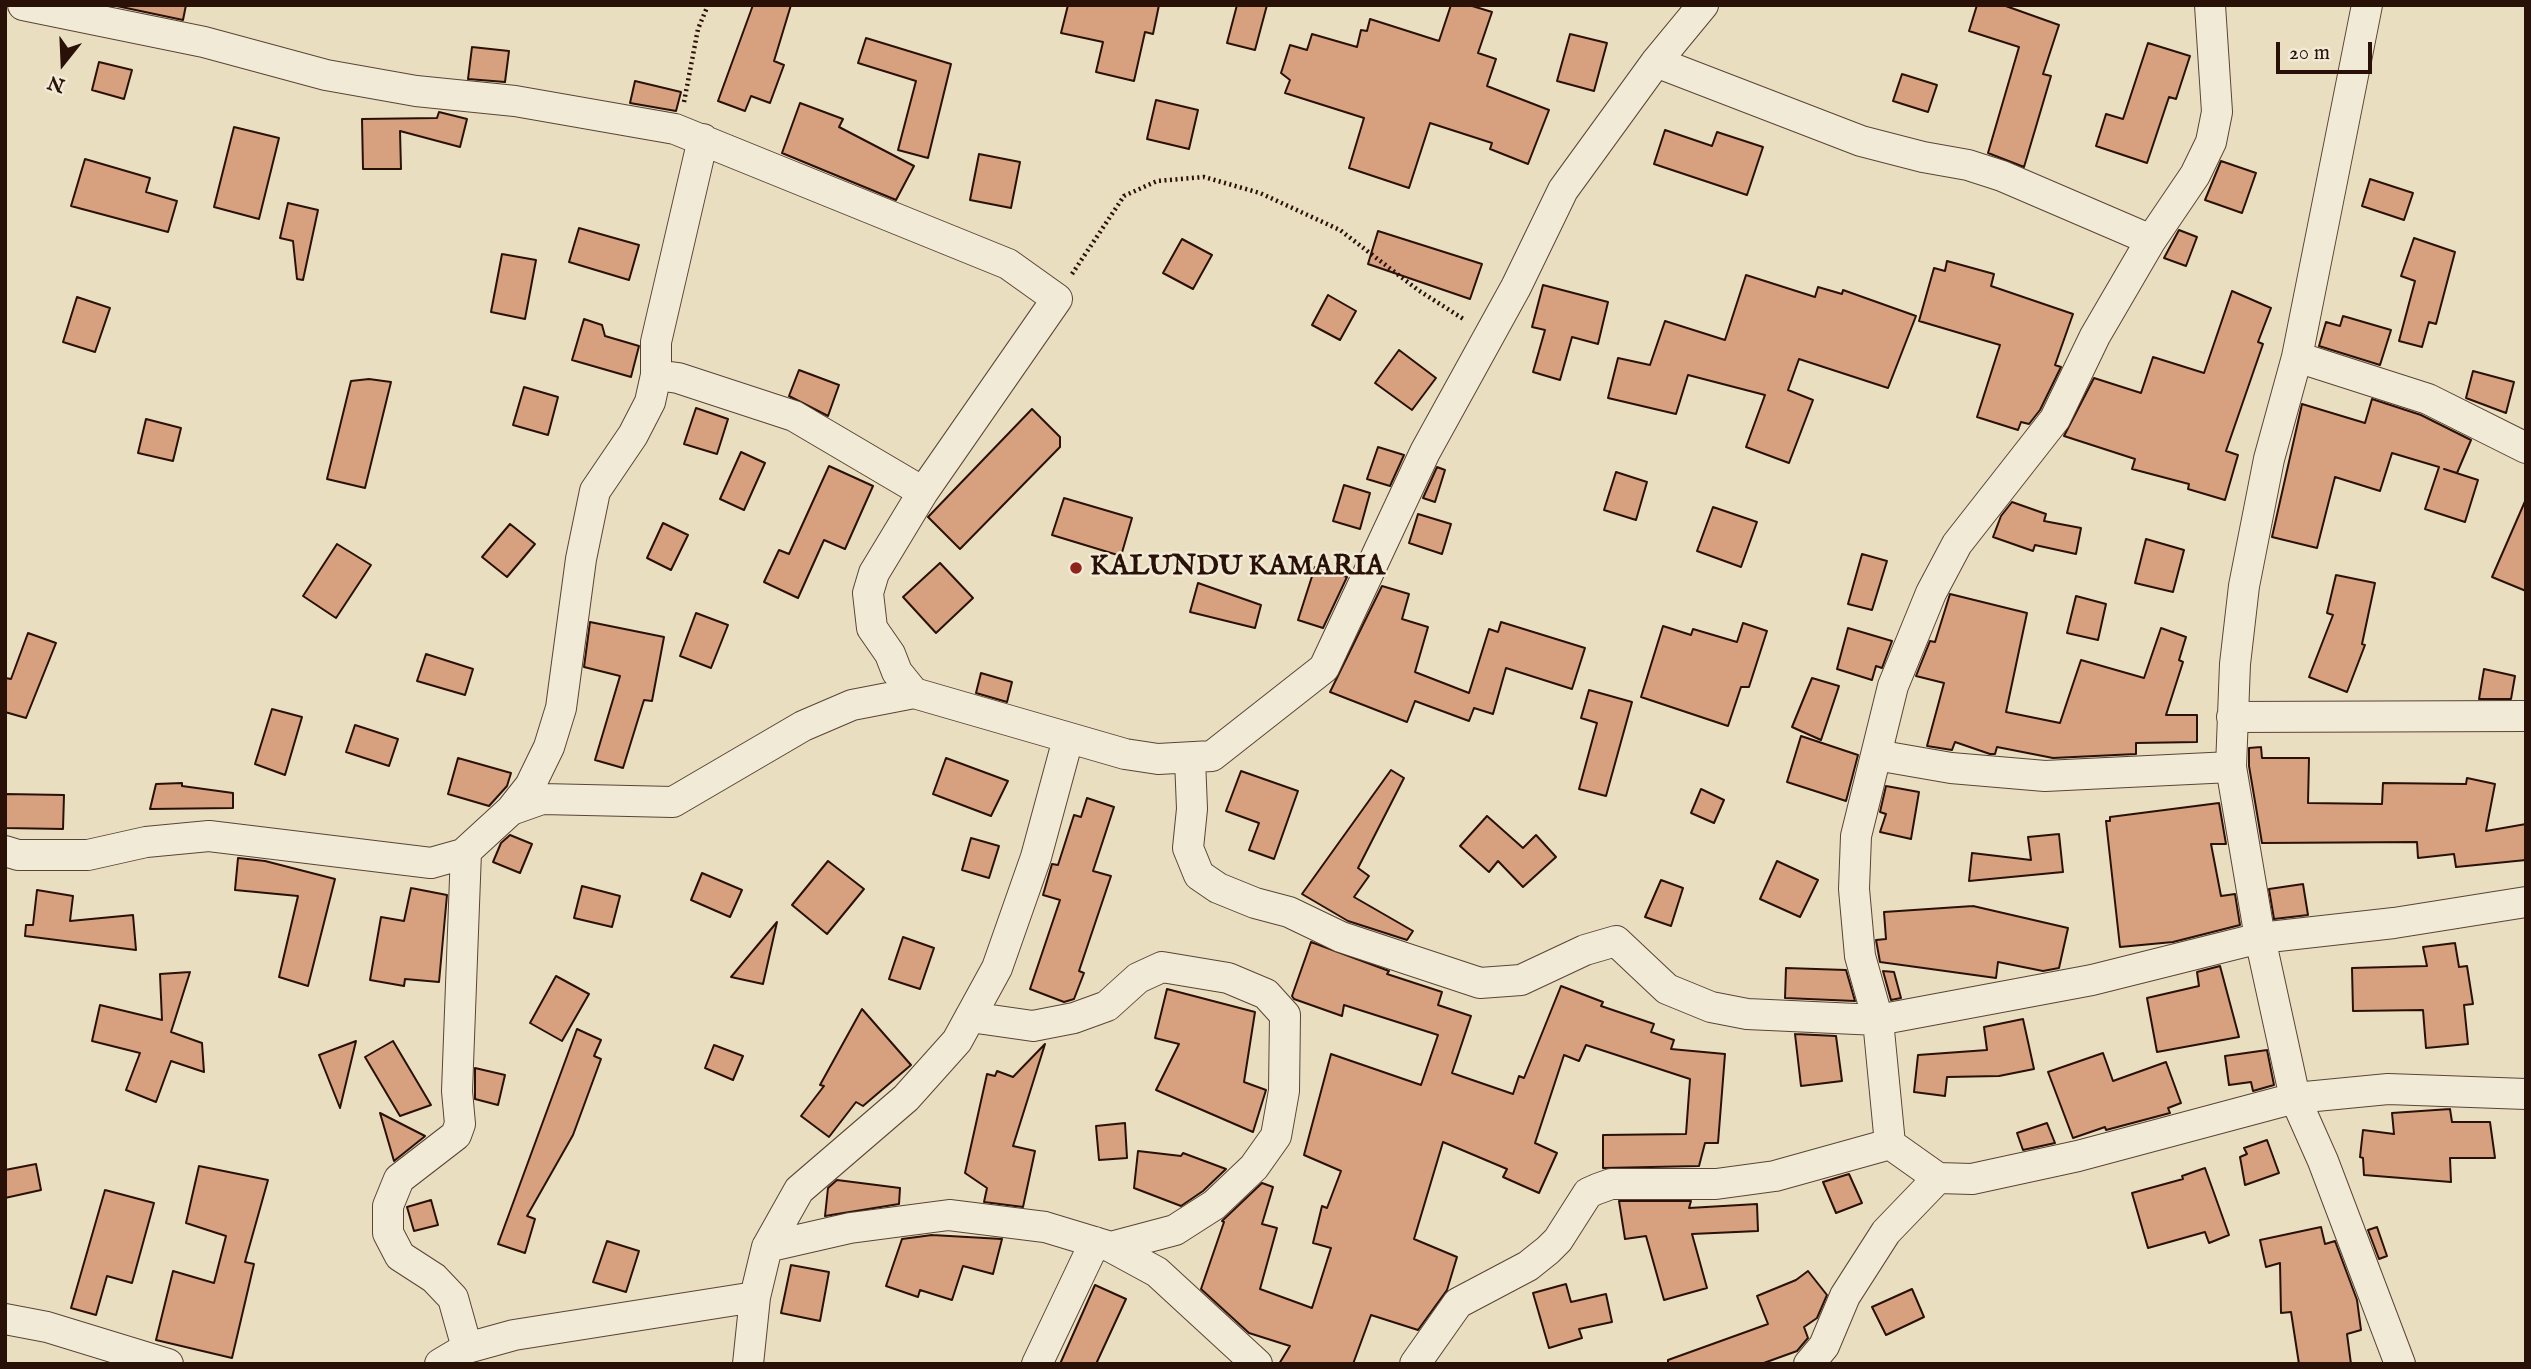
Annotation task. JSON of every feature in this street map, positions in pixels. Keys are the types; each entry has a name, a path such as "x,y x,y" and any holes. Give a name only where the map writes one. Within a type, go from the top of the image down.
{"street":[{"path":"23,5 180,37 326,75 416,91 515,101 675,130 703,139 759,165 1008,264 1057,299 923,492 874,573 868,593 872,628 914,693"},
{"path":"511,810 542,799 673,802 803,726 852,705 914,693 1125,754 1191,759 1212,756 1324,668 1425,452 1489,336 1563,190 1656,62 1703,5"},
{"path":"2210,5 2217,112 2211,142 2195,175 2151,240 2095,336 2054,419 1957,544 1931,593 1894,686 1856,836 1854,888 1860,956 1878,1020 1890,1144 1938,1178 1986,1177 2295,1098 2388,1089 2526,1094"},
{"path":"2360,5 2368,5 2297,357 2269,459 2244,586 2232,717 2231,767 2260,938 2295,1098 2323,1161 2400,1364"},
{"path":"1656,62 1861,141 1923,157 1968,164 2002,176 2151,240"},
{"path":"5,851 18,855 88,855 146,842 209,836 430,863 466,852 511,810 530,786 549,747 561,708 581,559 595,491 634,435 650,402 656,374 656,342 703,139"},
{"path":"2297,357 2428,399 2526,448"},
{"path":"656,374 691,382 794,416 923,492"},
{"path":"2232,717 2526,716"},
{"path":"748,1364 755,1297 767,1247 799,1190 906,1098 957,1041 998,968 1036,857 1068,739"},
{"path":"1876,755 1951,768 2045,776 2231,767"},
{"path":"1191,759 1192,809 1188,848 1199,875 1218,888 1255,903 1289,912 1341,937 1480,983 1521,980 1586,950 1616,941 1667,989 1711,1007 1794,1018 1878,1020 2092,980 2260,938 2394,923 2526,902"},
{"path":"466,852 457,1091 460,1124 456,1135 399,1179 388,1206 388,1233 400,1256 434,1278 453,1298 467,1348"},
{"path":"970,1017 1033,1026 1074,1018 1107,1006 1138,978 1161,967 1228,978 1266,994 1285,1015 1284,1091 1276,1136 1254,1167 1214,1205 1175,1230 1103,1244"},
{"path":"1415,1364 1458,1303 1528,1266 1548,1250 1558,1240 1588,1193 1611,1184 1716,1184 1775,1176 1890,1144"},
{"path":"1809,1364 1824,1346 1845,1296 1886,1232 1938,1178"},
{"path":"767,1247 850,1228 949,1215 1045,1227 1103,1244 1157,1272 1257,1364"},
{"path":"1037,1364 1103,1244"},
{"path":"440,1364 467,1348 554,1327 755,1297"},
{"path":"5,1319 47,1327 168,1364"}],"path":[{"path":"675,130 688,92 698,29 708,5"},
{"path":"1057,299 1124,196 1157,181 1203,177 1260,193 1340,230 1418,290 1489,336"}],"building":[{"path":"112,5 186,5 183,20"},
{"path":"753,5 791,5 774,61 784,65 770,103 751,96 745,111 718,101"},
{"path":"1068,5 1159,5 1153,34 1145,32 1134,81 1096,72 1103,42 1061,33"},
{"path":"1237,5 1267,5 1255,50 1227,43"},
{"path":"1451,5 1469,5 1492,12 1478,53 1496,59 1487,86 1549,110 1528,164 1490,149 1492,143 1430,123 1409,188 1349,168 1364,118 1285,93 1290,80 1281,73 1290,45 1307,50 1312,34 1357,47 1361,30 1367,31 1370,19 1439,41"},
{"path":"1977,5 2003,5 2059,25 2043,74 2051,76 2024,167 1988,153 2019,47 1969,31"},
{"path":"1570,34 1607,43 1594,91 1557,81"},
{"path":"866,38 951,64 928,158 898,150 916,81 858,63"},
{"path":"2148,43 2190,56 2176,99 2169,97 2147,163 2096,146 2106,114 2123,119"},
{"path":"472,47 509,51 505,82 468,79"},
{"path":"99,62 132,70 124,99 92,90"},
{"path":"1902,74 1937,85 1928,112 1893,101"},
{"path":"635,81 681,92 676,111 630,103"},
{"path":"1156,100 1198,110 1189,149 1147,139"},
{"path":"800,103 843,119 839,127 914,166 896,200 782,153"},
{"path":"439,112 467,119 460,147 400,131 401,169 363,169 362,119 437,118"},
{"path":"234,127 279,138 259,219 214,207"},
{"path":"1665,130 1712,146 1717,132 1763,147 1747,195 1654,164"},
{"path":"979,154 1020,162 1011,208 970,200"},
{"path":"85,159 150,178 146,192 177,201 168,232 71,206"},
{"path":"2221,161 2256,173 2242,213 2205,200"},
{"path":"2370,179 2413,193 2404,220 2362,206"},
{"path":"288,203 318,210 303,280 297,279 293,241 280,238"},
{"path":"579,228 639,245 629,280 569,262"},
{"path":"2179,230 2197,237 2186,266 2164,258"},
{"path":"1378,231 1482,264 1470,299 1368,264"},
{"path":"2414,238 2455,252 2436,324 2429,322 2422,347 2399,341 2415,281 2401,276"},
{"path":"1182,239 1212,255 1193,289 1163,273"},
{"path":"502,254 536,260 525,319 491,312"},
{"path":"1947,261 1994,274 1991,286 2073,314 2055,365 2061,367 2040,410 2029,424 2021,422 2018,430 1977,417 2000,345 1919,321 1934,268 1945,271"},
{"path":"1746,275 1815,297 1818,287 1842,294 1843,290 1916,316 1888,388 1799,359 1788,390 1813,400 1789,463 1746,447 1765,395 1688,375 1676,414 1608,398 1618,358 1650,365 1665,321 1725,340"},
{"path":"1543,285 1608,302 1598,344 1572,337 1560,380 1533,372 1545,330 1532,327"},
{"path":"2232,291 2271,308 2258,342 2263,344 2226,451 2238,455 2225,500 2188,489 2189,484 2132,469 2135,459 2064,436 2094,378 2141,393 2153,357 2204,373"},
{"path":"1328,295 1356,311 1340,340 1312,325"},
{"path":"77,297 110,308 95,352 63,342"},
{"path":"2343,316 2391,330 2380,365 2319,346 2326,322 2340,326"},
{"path":"584,319 602,325 605,336 639,346 631,377 572,360"},
{"path":"1399,350 1436,378 1412,410 1375,383"},
{"path":"799,370 839,385 828,416 789,396"},
{"path":"2473,371 2514,382 2506,413 2466,398"},
{"path":"369,379 391,382 365,488 327,479 351,381"},
{"path":"524,387 558,397 548,435 513,425"},
{"path":"2372,399 2421,415 2471,440 2457,473 2444,469 2478,480 2465,522 2425,509 2439,467 2392,453 2380,491 2335,477 2317,548 2272,537 2302,404 2365,423"},
{"path":"696,408 728,419 717,454 684,444"},
{"path":"1032,409 1060,437 1060,447 960,549 928,517"},
{"path":"146,419 181,428 173,461 138,453"},
{"path":"1378,447 1404,455 1390,486 1367,479"},
{"path":"741,452 765,463 744,510 720,499"},
{"path":"829,466 873,486 845,549 824,540 798,598 764,582 779,550 789,554"},
{"path":"1437,467 1445,470 1435,502 1423,498"},
{"path":"1616,472 1647,482 1636,520 1604,510"},
{"path":"1344,485 1370,493 1360,529 1333,521"},
{"path":"1064,498 1132,518 1121,556 1052,535"},
{"path":"2526,499 2526,591 2492,577"},
{"path":"2012,502 2046,514 2044,521 2081,528 2076,554 2035,545 2033,551 1993,537 2001,516"},
{"path":"1713,507 1757,522 1741,567 1697,551"},
{"path":"1418,514 1451,524 1442,554 1409,543"},
{"path":"663,523 688,535 671,570 647,558"},
{"path":"510,524 535,544 507,577 482,557"},
{"path":"2146,539 2184,550 2173,592 2135,583"},
{"path":"337,544 371,565 336,618 303,596"},
{"path":"1862,554 1887,561 1872,610 1848,604"},
{"path":"940,563 973,598 936,633 903,597"},
{"path":"1315,567 1347,577 1323,628 1298,620"},
{"path":"2336,575 2375,583 2362,644 2365,645 2347,692 2309,677 2333,615 2327,613"},
{"path":"1198,583 1261,605 1255,628 1190,612"},
{"path":"1382,586 1409,594 1402,619 1428,627 1415,672 1469,693 1489,629 1498,632 1501,622 1585,648 1572,689 1506,668 1493,714 1474,708 1469,721 1415,701 1407,722 1330,692"},
{"path":"1950,594 2027,613 2006,712 2060,723 2081,660 2144,678 2161,628 2186,637 2179,660 2183,662 2166,715 2197,715 2197,742 2136,743 2136,754 2053,758 1997,747 1995,754 1990,754 1955,742 1952,750 1927,746 1944,683 1916,676 1930,641 1935,642"},
{"path":"2076,596 2106,604 2098,640 2067,633"},
{"path":"696,613 728,625 711,668 680,656"},
{"path":"590,622 664,637 652,701 644,700 623,768 595,760 620,676 584,667"},
{"path":"1743,623 1767,631 1749,687 1741,687 1728,726 1641,697 1663,626 1691,635 1693,629 1737,642"},
{"path":"1848,628 1892,641 1882,668 1876,666 1872,680 1837,669"},
{"path":"28,633 56,643 26,718 5,712 5,678 11,679"},
{"path":"426,654 473,669 465,695 417,681"},
{"path":"2484,669 2515,676 2511,699 2479,699"},
{"path":"981,673 1012,682 1007,702 976,693"},
{"path":"1812,678 1839,686 1821,740 1792,727"},
{"path":"1589,690 1632,702 1606,796 1579,789 1597,723 1581,718"},
{"path":"272,709 302,717 285,775 255,764"},
{"path":"355,725 398,739 389,766 346,752"},
{"path":"1801,736 1858,755 1846,801 1787,782"},
{"path":"2261,747 2262,758 2309,758 2308,803 2382,804 2383,783 2466,784 2467,778 2495,784 2486,831 2526,824 2526,860 2456,867 2454,854 2418,858 2417,842 2262,843 2249,766 2249,748"},
{"path":"458,758 511,773 507,786 489,806 448,794"},
{"path":"946,758 1008,781 991,816 933,794"},
{"path":"1391,770 1404,778 1358,868 1369,876 1354,897 1413,931 1407,940 1348,921 1302,894"},
{"path":"1241,771 1298,791 1274,859 1249,850 1259,823 1226,811"},
{"path":"182,783 182,786 233,793 233,808 150,809 156,784"},
{"path":"1886,786 1919,792 1911,839 1880,832 1886,814 1880,812"},
{"path":"1701,789 1724,800 1714,823 1691,813"},
{"path":"5,794 64,795 63,829 5,828"},
{"path":"1087,798 1114,807 1093,871 1111,876 1079,971 1084,973 1074,999 1064,1002 1030,989 1060,900 1043,895 1052,864 1058,865 1074,815 1081,817"},
{"path":"2219,803 2226,844 2211,844 2221,896 2235,894 2240,925 2173,942 2120,947 2106,821 2110,821 2110,817"},
{"path":"1487,816 1523,848 1536,835 1556,857 1523,887 1498,861 1489,872 1460,846"},
{"path":"2059,834 2063,872 1969,881 1972,853 2031,860 2028,837"},
{"path":"510,835 532,844 520,873 493,862 501,843"},
{"path":"971,838 999,846 989,878 962,870"},
{"path":"238,858 265,861 335,879 308,986 279,977 298,896 235,890"},
{"path":"828,861 864,889 827,934 792,905"},
{"path":"1777,861 1818,880 1800,917 1760,899"},
{"path":"702,873 742,890 730,917 691,900"},
{"path":"1661,880 1683,888 1671,926 1645,917"},
{"path":"2303,884 2308,915 2274,919 2269,889"},
{"path":"582,886 620,896 612,927 574,918"},
{"path":"411,888 447,895 439,982 405,979 404,986 370,980 381,917 404,921"},
{"path":"37,890 73,896 70,921 133,915 136,950 25,936 26,925 33,925"},
{"path":"1973,906 2068,928 2059,968 2043,971 1998,962 1996,978 1880,962 1876,940 1886,939 1884,912"},
{"path":"777,922 763,984 731,977"},
{"path":"903,937 934,948 920,989 889,979"},
{"path":"1311,942 1389,971 1387,974 1442,992 1438,1005 1471,1016 1452,1073 1513,1094 1519,1076 1524,1078 1561,986 1603,1002 1601,1006 1654,1024 1651,1032 1674,1040 1671,1049 1725,1054 1718,1143 1705,1143 1699,1166 1603,1168 1603,1135 1686,1134 1690,1079 1586,1045 1579,1061 1564,1055 1535,1143 1557,1153 1539,1193 1503,1177 1507,1169 1443,1142 1414,1239 1457,1257 1447,1290 1418,1330 1371,1315 1353,1364 1279,1364 1290,1346 1249,1333 1201,1289 1224,1222 1222,1221 1262,1183 1273,1187 1262,1224 1277,1228 1260,1289 1312,1308 1331,1248 1313,1243 1322,1206 1327,1208 1341,1171 1304,1155 1331,1054 1421,1085 1438,1035 1344,1005 1342,1016 1294,999 1292,996"},
{"path":"2455,943 2459,967 2467,966 2473,1004 2464,1005 2468,1044 2426,1048 2423,1010 2353,1011 2352,968 2427,966 2423,947"},
{"path":"2220,966 2239,1037 2157,1052 2147,998 2199,986 2197,972"},
{"path":"1786,968 1846,970 1855,1001 1785,998"},
{"path":"1883,971 1894,972 1901,998 1891,1000"},
{"path":"190,972 171,1032 202,1043 204,1072 171,1061 156,1102 126,1090 140,1053 92,1041 100,1005 162,1020 160,974"},
{"path":"556,976 589,994 562,1041 530,1023"},
{"path":"1167,989 1255,1012 1244,1082 1266,1090 1253,1132 1156,1090 1179,1044 1155,1038"},
{"path":"862,1009 911,1065 863,1106 856,1102 829,1137 801,1116 824,1086 820,1085"},
{"path":"2023,1019 2034,1069 1999,1076 1947,1077 1945,1096 1914,1092 1918,1055 1987,1050 1984,1027"},
{"path":"577,1029 601,1040 594,1056 601,1059 573,1135 527,1216 535,1219 525,1253 498,1244"},
{"path":"1795,1034 1836,1036 1842,1081 1801,1086"},
{"path":"356,1041 340,1108 319,1055"},
{"path":"393,1041 431,1105 400,1116 365,1057"},
{"path":"1045,1044 1013,1146 1035,1151 1023,1207 984,1202 987,1188 965,1173 987,1074 995,1076 997,1071 1013,1077"},
{"path":"714,1045 743,1056 733,1080 705,1068"},
{"path":"2267,1050 2274,1085 2253,1091 2251,1082 2229,1085 2225,1056"},
{"path":"2103,1053 2113,1081 2166,1062 2181,1103 2168,1108 2170,1113 2106,1130 2105,1127 2073,1138 2048,1072"},
{"path":"475,1068 505,1075 498,1105 475,1099"},
{"path":"2450,1109 2452,1122 2490,1122 2495,1158 2450,1158 2451,1182 2364,1175 2363,1158 2360,1157 2363,1130 2394,1134 2392,1113"},
{"path":"380,1113 425,1136 394,1161"},
{"path":"1125,1123 1127,1158 1099,1160 1096,1126"},
{"path":"2047,1123 2055,1143 2023,1150 2017,1133"},
{"path":"2267,1140 2279,1173 2245,1185 2240,1157 2247,1154 2244,1148"},
{"path":"1138,1151 1181,1156 1183,1153 1226,1169 1203,1191 1181,1206 1134,1188"},
{"path":"36,1164 41,1190 5,1198 5,1170"},
{"path":"199,1166 268,1180 245,1262 254,1264 232,1358 156,1340 173,1271 214,1283 226,1236 186,1223"},
{"path":"2205,1168 2229,1235 2209,1243 2205,1232 2148,1248 2132,1193 2183,1179 2182,1176"},
{"path":"1849,1174 1862,1203 1836,1213 1823,1182"},
{"path":"837,1180 900,1188 899,1204 825,1216 828,1188"},
{"path":"105,1190 154,1203 132,1283 107,1276 96,1315 71,1308"},
{"path":"431,1200 438,1225 414,1231 407,1207"},
{"path":"1619,1201 1691,1201 1689,1208 1757,1204 1758,1231 1692,1234 1707,1288 1664,1300 1646,1236 1625,1239"},
{"path":"2321,1227 2325,1244 2335,1241 2357,1300 2361,1330 2347,1334 2351,1364 2299,1364 2291,1312 2281,1313 2280,1263 2266,1267 2260,1240"},
{"path":"2377,1227 2387,1256 2379,1259 2368,1230"},
{"path":"932,1235 1002,1239 993,1274 963,1266 952,1300 920,1290 918,1297 886,1286 902,1239"},
{"path":"607,1241 639,1251 626,1292 593,1282"},
{"path":"791,1265 829,1272 820,1321 781,1313"},
{"path":"1808,1271 1827,1295 1817,1318 1804,1327 1808,1338 1797,1351 1761,1364 1668,1364 1668,1360 1768,1324 1757,1296 1796,1280"},
{"path":"1566,1284 1571,1302 1606,1294 1612,1322 1579,1329 1582,1338 1549,1348 1533,1293"},
{"path":"1095,1285 1126,1299 1096,1364 1060,1364"},
{"path":"1912,1289 1924,1317 1886,1335 1872,1307"}],"place":[{"name":"KALUNDU KAMARIA","path":"1076,568"}]}
